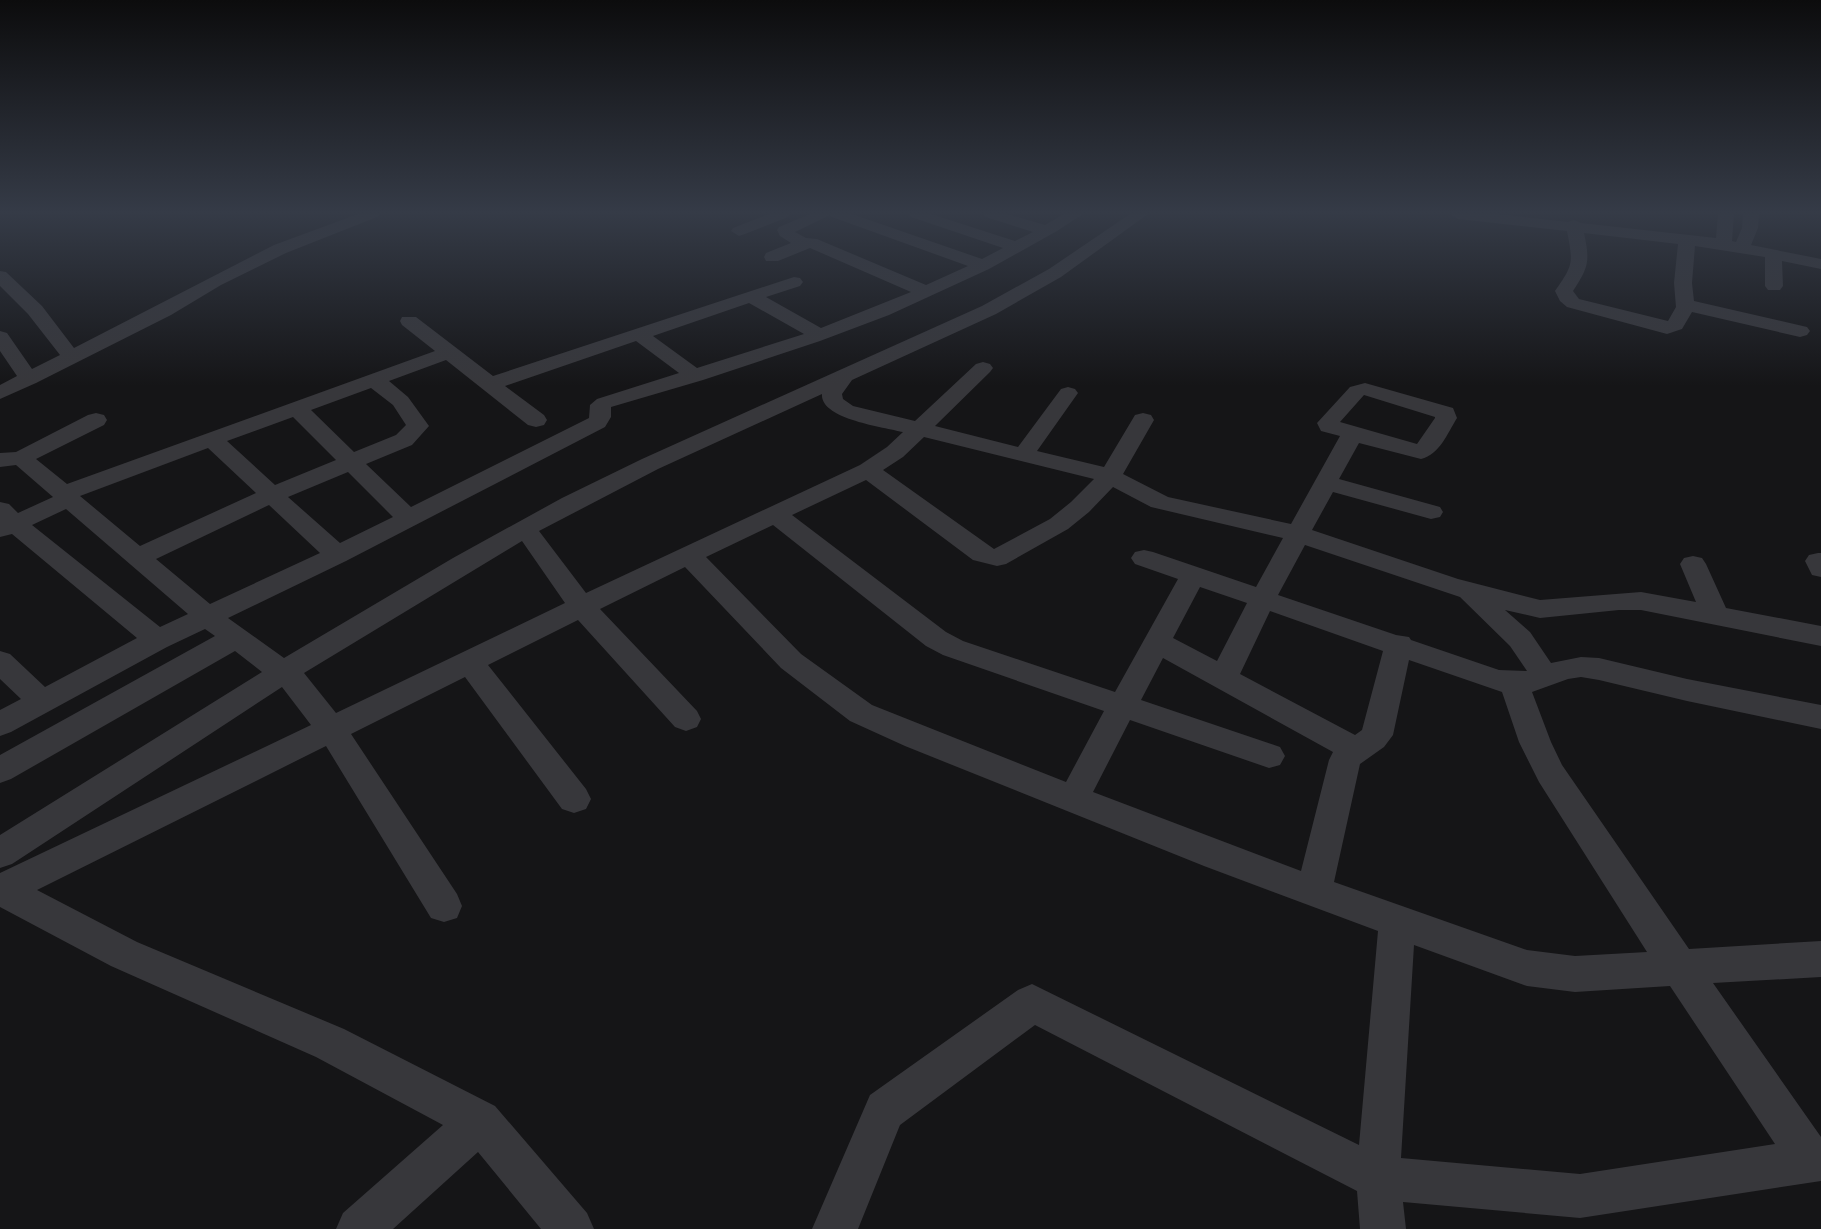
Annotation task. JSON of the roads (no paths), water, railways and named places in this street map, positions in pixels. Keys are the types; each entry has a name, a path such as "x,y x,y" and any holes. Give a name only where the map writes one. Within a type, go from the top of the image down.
{"street":[{"path":"0,393 164,311 235,271"},
{"path":"889,271 929,283 950,282 971,271"},
{"path":"1,878 284,672 462,564 571,503 650,464 989,310 1032,287 1055,271"},
{"path":"1578,271 1564,290 1566,297 1573,303 1667,328 1675,325 1685,307 1684,271"},
{"path":"1774,271 1774,286"},
{"path":"0,276 35,310 71,357"},
{"path":"490,384 794,282"},
{"path":"0,724 157,640 337,555 597,422 600,417 601,405 604,403 696,376 881,312 929,283"},
{"path":"750,296 818,334"},
{"path":"1685,307 1695,307 1800,331"},
{"path":"409,320 536,420"},
{"path":"638,334 696,376"},
{"path":"0,337 29,379"},
{"path":"157,640 5,521 210,439 449,352"},
{"path":"1,878 332,730 689,555 868,470 896,452 983,368"},
{"path":"844,375 832,394 832,401 837,406 920,429 1110,476 1160,502 1298,534 1468,591 1540,609 1572,608 1632,600 1821,636"},
{"path":"138,558 272,495 404,440 418,426 401,401 374,380"},
{"path":"1361,389 1371,390 1445,413 1446,418 1427,448 1421,452 1351,434 1332,428 1328,422 1361,389"},
{"path":"1024,454 1068,393"},
{"path":"296,408 408,518"},
{"path":"10,459 96,420"},
{"path":"868,470 982,554 997,558 1059,524 1080,507 1110,476 1143,420"},
{"path":"1224,678 1263,598 1327,483 1351,434"},
{"path":"210,439 337,555"},
{"path":"10,459 66,496 207,616 284,672 297,684 332,730 444,906"},
{"path":"1327,483 1431,512"},
{"path":"775,514 936,640 972,655 1269,756"},
{"path":"532,537 582,607 686,719"},
{"path":"689,555 791,661 861,713 916,738 1072,799 1397,922 1527,968 1575,974 1821,958"},
{"path":"1144,558 1399,644 1497,680 1530,680 1573,668 1599,669 1688,690 1821,717"},
{"path":"1821,562 1818,562 1821,569"},
{"path":"1693,564 1716,616"},
{"path":"1072,799 1193,575"},
{"path":"835,1229 885,1110 1032,1003 1378,1178 1580,1196 1816,1159 1679,967 1550,773 1535,742 1530,680 1520,639 1468,591"},
{"path":"0,770 237,637"},
{"path":"1157,642 1354,749"},
{"path":"1314,891 1345,760 1354,749 1373,740 1377,735 1399,644"},
{"path":"0,661 41,702"},
{"path":"470,662 574,799"},
{"path":"1,878 124,954 330,1043 480,1121 571,1229"},
{"path":"1383,1229 1378,1178 1397,922"},
{"path":"359,1229 480,1121"}]}
